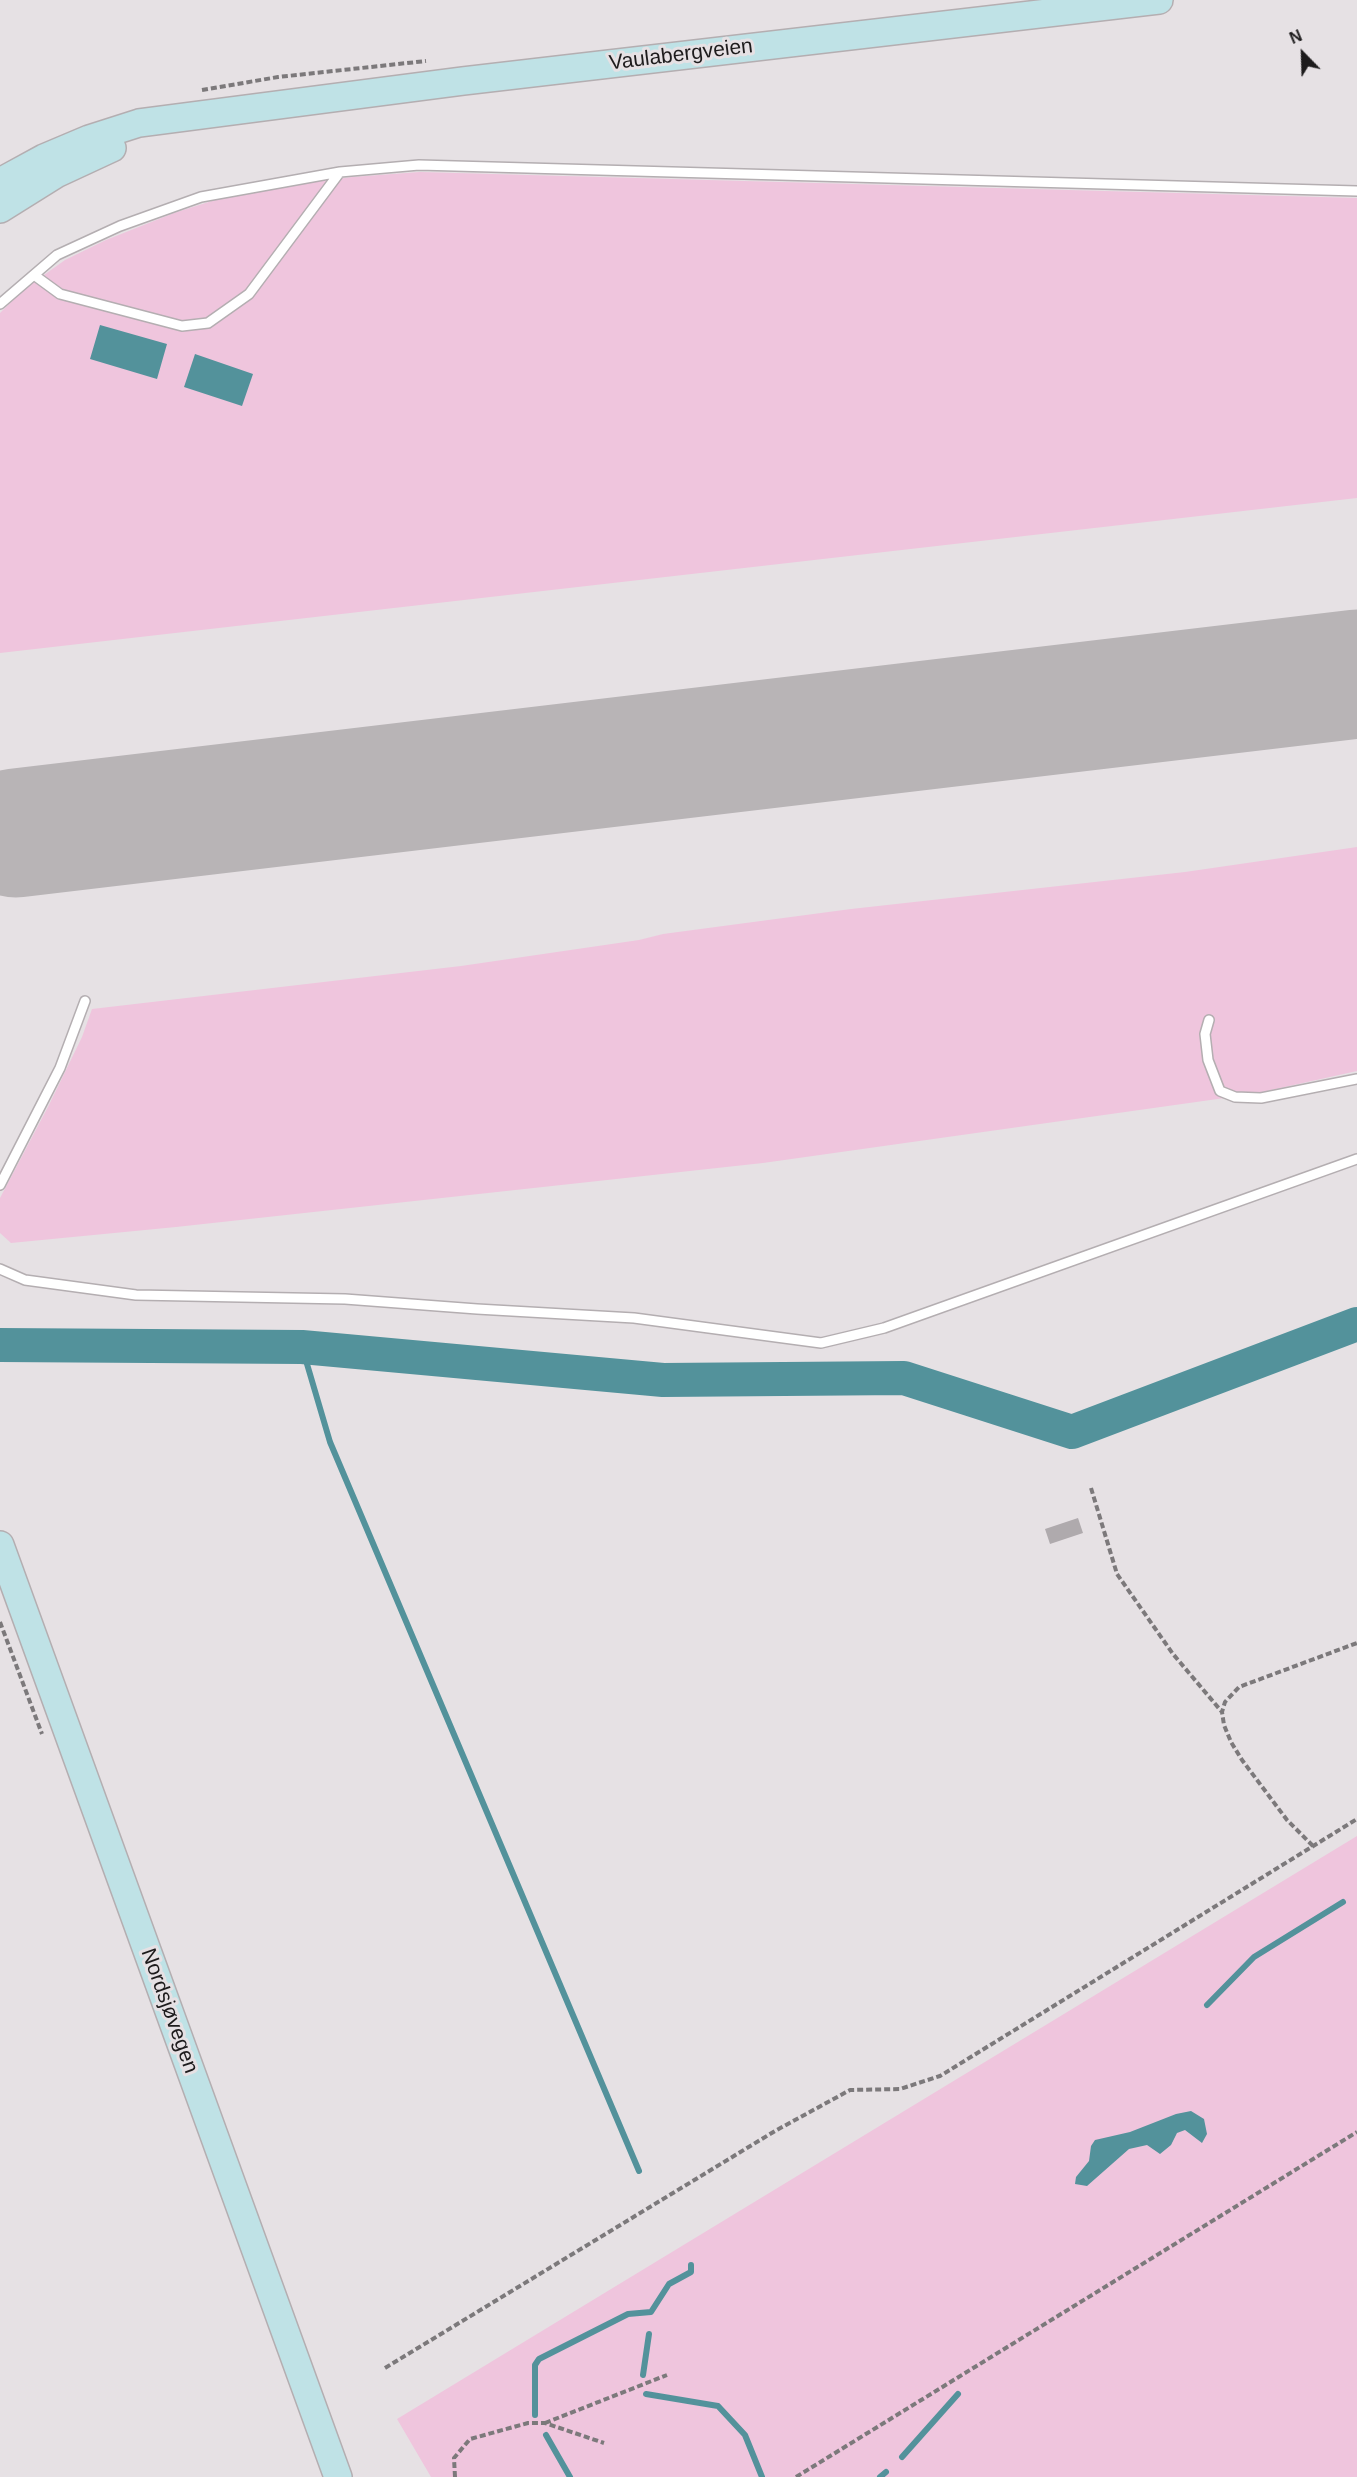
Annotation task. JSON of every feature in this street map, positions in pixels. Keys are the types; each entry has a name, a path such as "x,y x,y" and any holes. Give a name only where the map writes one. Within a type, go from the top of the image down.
{"main road":[{"name":"Vaulabergveien","path":"0,182 44,158 89,139 139,123 993,14 1159,0"},
{"name":"Vaulabergveien","path":"0,208 56,174 105,151 204,115"},
{"name":"Nordsjøvegen","path":"0,1545 338,2477"}],"lane":[{"path":"0,304 57,255 120,226 201,197 340,172 419,165 1357,191"},
{"path":"34,275 60,294 182,326 208,323 249,294 340,172"},
{"path":"0,1185 60,1068 86,1001"},
{"path":"1209,1020 1205,1034 1208,1060 1220,1091 1235,1097 1262,1098 1357,1079"},
{"path":"0,1269 25,1280 136,1295 345,1299 634,1318 821,1343 884,1328 1357,1160"}],"path":[{"path":"1091,1488 1117,1574 1173,1654 1222,1712"},
{"path":"1313,1846 1287,1820 1242,1760 1231,1742 1224,1725 1222,1712 1225,1702 1239,1687 1357,1642"},
{"path":"385,2368 775,2131 850,2090 900,2089 940,2076 1357,1820"},
{"path":"796,2477 1357,2132"},
{"path":"545,2423 667,2375"},
{"path":"455,2477 454,2458 470,2439 528,2423 545,2423 604,2443"}],"shaded area":[{"path":"420,172 1357,198 1357,498 0,653 0,313 23,290 65,260 106,240 174,213 215,200 291,185 352,177"},
{"path":"1357,847 1357,1071 1253,1094 763,1163 11,1243 0,1233 0,1198 49,1105 82,1037 92,1009 461,966 639,940 663,934 851,909 1185,872"},
{"path":"1357,1836 1357,2477 431,2477 397,2419"}],"water":[{"path":"100,325 167,344 157,379 90,359"},
{"path":"195,354 253,374 242,406 184,387"},
{"path":"1191,2111 1204,2119 1207,2134 1202,2143 1185,2130 1177,2133 1171,2145 1160,2154 1147,2145 1129,2149 1087,2186 1075,2184 1076,2177 1089,2161 1091,2146 1095,2140 1130,2132 1176,2114"}],"building":[{"path":"1078,1518 1083,1533 1050,1544 1045,1529"}],"waterway":[{"path":"0,1345 302,1347 663,1380 904,1378 1072,1432 1357,1324"},
{"path":"302,1347 330,1442 639,2171"},
{"path":"1207,2005 1254,1957 1343,1902"},
{"path":"535,2415 535,2365 539,2359 628,2314 651,2312 669,2284 691,2272 691,2265"},
{"path":"643,2375 649,2334"},
{"path":"646,2394 718,2406 745,2435 762,2477"},
{"path":"902,2457 958,2394"},
{"path":"546,2435 570,2477"},
{"path":"880,2477 886,2472"}],"runway":[{"path":"16,833 1357,674"}]}
